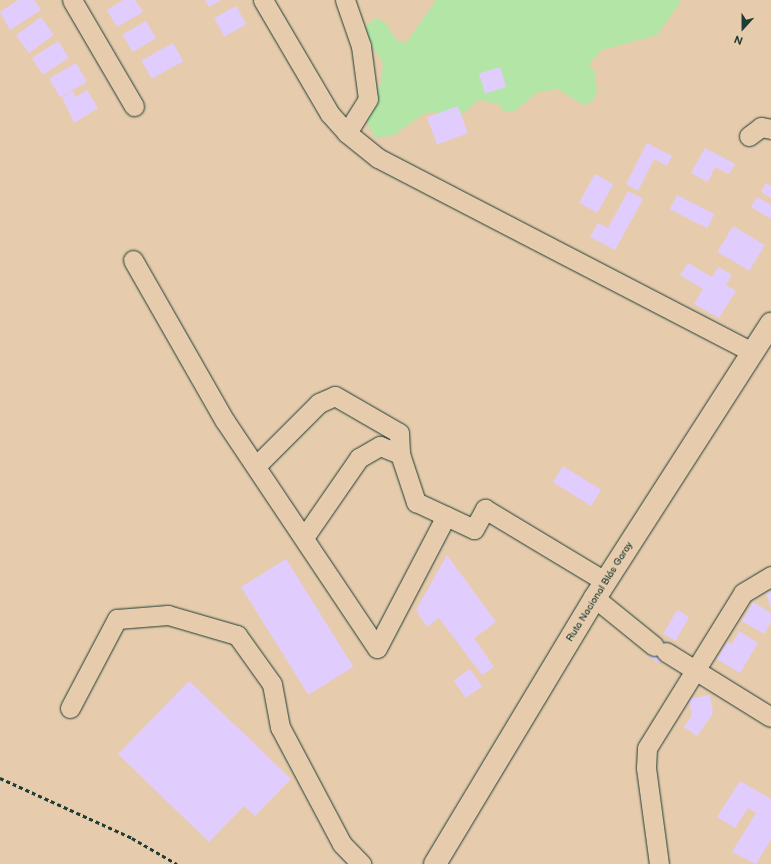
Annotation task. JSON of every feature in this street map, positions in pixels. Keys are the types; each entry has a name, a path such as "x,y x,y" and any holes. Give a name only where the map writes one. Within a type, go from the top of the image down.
{"highway":[{"name":"Ruta Nacional Blás Garay","path":"434,864 601,590 771,324"}],"street":[{"path":"72,0 134,106"},
{"path":"263,0 330,114 347,133 378,158 753,352"},
{"path":"345,0 361,46 368,99 347,133"},
{"path":"749,136 761,127 771,128"},
{"path":"132,260 224,421 305,536 377,648 446,516"},
{"path":"256,466 319,402 335,396 399,433 400,454 416,502 474,529 485,509 601,590 660,649 771,717"},
{"path":"305,536 359,458 380,446 400,454"},
{"path":"659,864 646,768 647,748 693,669 743,593 771,576"},
{"path":"70,708 117,619 168,615 237,635 272,684 280,727 342,844 361,864"}],"path":[{"path":"0,778 132,838 177,864"}],"green space":[{"path":"436,0 679,0 680,3 657,35 602,50 589,64 595,72 597,92 592,102 583,105 558,89 538,92 515,111 505,112 498,104 479,100 456,119 432,112 423,114 394,135 375,138 366,121 381,83 383,63 364,34 368,24 376,18 386,23 396,40 406,43"}],"building":[{"path":"18,0 34,0 41,10 10,30 0,12"},
{"path":"123,0 135,0 143,12 117,27 107,10"},
{"path":"205,0 221,0 209,7"},
{"path":"236,6 246,24 224,36 214,18"},
{"path":"41,17 54,35 29,53 16,35"},
{"path":"146,21 156,38 133,52 123,34"},
{"path":"58,41 69,58 43,75 32,58"},
{"path":"173,43 183,61 152,79 142,60"},
{"path":"76,63 87,82 60,98 49,78"},
{"path":"500,67 506,87 485,94 479,73"},
{"path":"87,90 98,108 74,123 62,97 73,91 76,97"},
{"path":"458,106 468,133 437,145 427,117"},
{"path":"647,143 672,156 667,166 654,159 638,191 626,184"},
{"path":"705,148 735,164 729,174 715,167 708,182 691,173"},
{"path":"595,174 613,184 597,213 579,203"},
{"path":"766,183 771,186 771,198 761,192"},
{"path":"628,191 643,199 615,250 590,237 598,223 608,228"},
{"path":"677,195 714,214 707,228 670,209"},
{"path":"757,197 771,205 771,219 751,207"},
{"path":"733,226 765,245 749,271 718,252"},
{"path":"688,263 712,277 718,267 732,275 726,285 736,291 719,318 694,304 703,289 680,275"},
{"path":"563,466 601,490 591,506 553,482"},
{"path":"447,555 496,622 474,638 494,667 482,675 439,618 427,627 416,610"},
{"path":"286,559 353,667 308,695 241,587"},
{"path":"771,592 771,608 766,593"},
{"path":"753,602 771,613 771,622 764,634 742,621"},
{"path":"677,610 689,617 676,640 664,633"},
{"path":"739,631 758,643 740,673 717,659 727,642 732,644"},
{"path":"659,638 670,645 659,663 648,656"},
{"path":"470,669 482,686 466,698 454,680"},
{"path":"189,681 291,779 255,816 244,806 209,842 118,754"},
{"path":"710,695 713,713 697,736 684,727 692,715 689,699"},
{"path":"740,781 771,799 771,839 756,864 732,852 756,813 748,808 735,828 717,817"}]}
